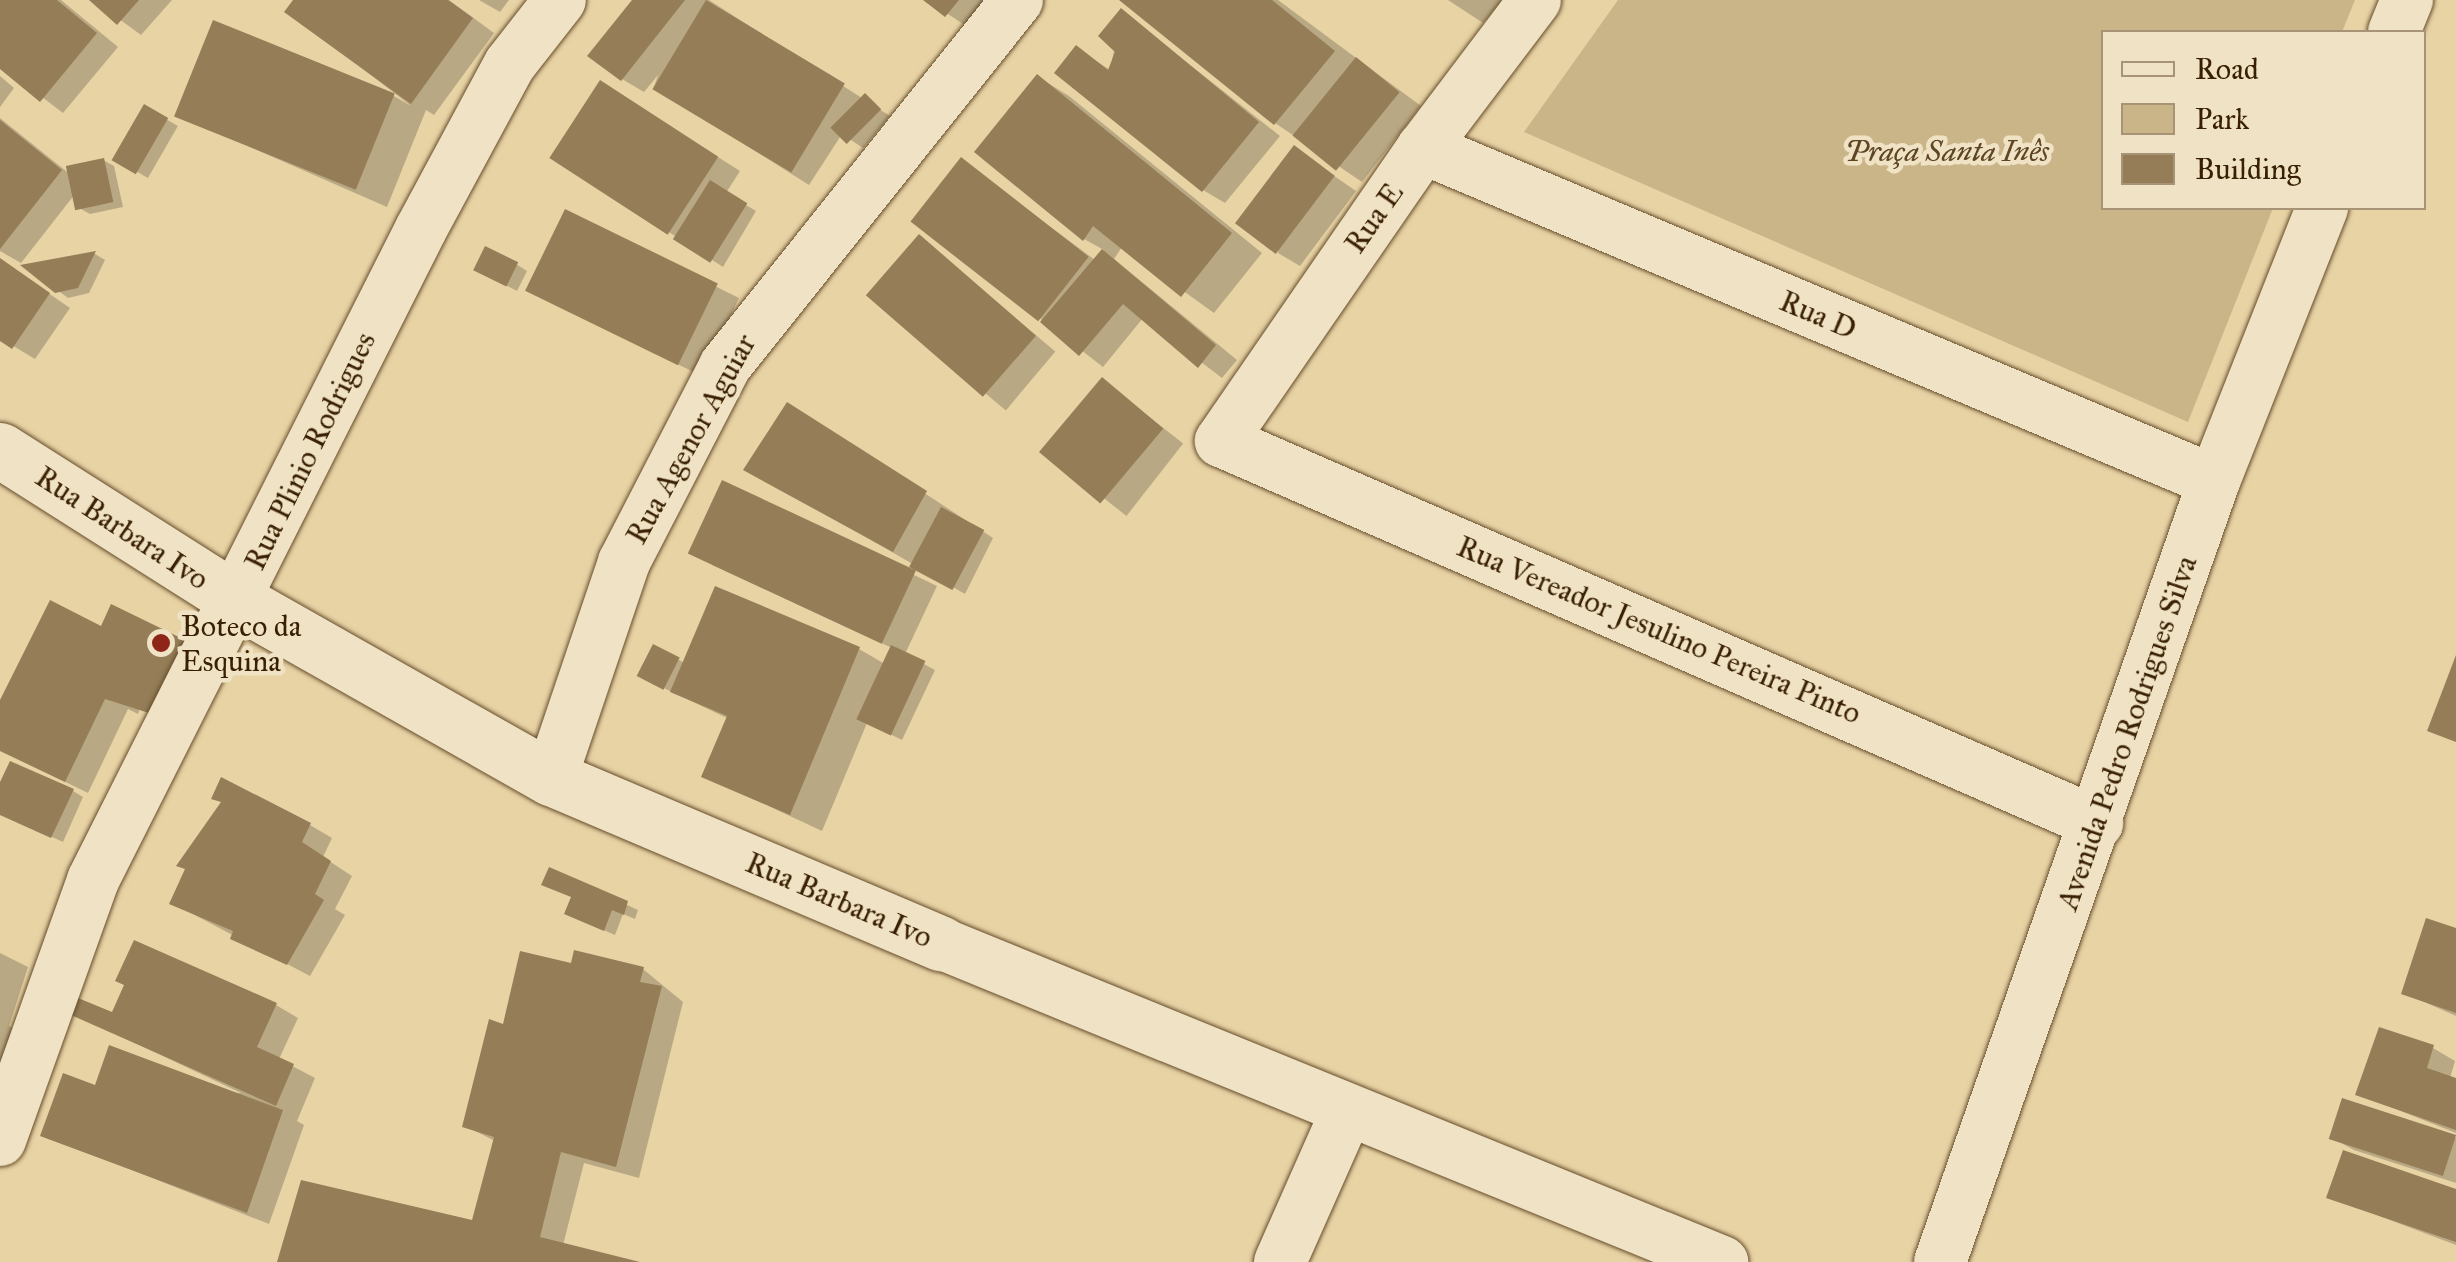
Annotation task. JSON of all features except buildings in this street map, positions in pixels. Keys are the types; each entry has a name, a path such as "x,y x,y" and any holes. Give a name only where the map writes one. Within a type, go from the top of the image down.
{"street":[{"name":"Rua Plinio Rodrigues","path":"0,1140 93,880 420,229 510,64 560,0"},
{"name":"Rua Agenor Aguiar","path":"550,778 624,562 725,366 763,310 1016,0"},
{"name":"Rua E","path":"1220,441 1422,148 1534,0"},
{"path":"2395,30 2408,0"},
{"name":"Rua D","path":"1422,148 2214,481"},
{"name":"Avenida Pedro Rodrigues Silva","path":"1940,1262 2214,481 2321,210"},
{"name":"Rua Vereador Jesulino Pereira Pinto","path":"1220,441 2097,822"},
{"name":"Rua Barbara Ivo","path":"0,450 236,600 550,778 940,943 1722,1262"},
{"path":"1280,1262 1347,1111"}],"green space":[{"name":"Praça Santa Inês","path":"1618,0 2355,0 2343,30 2101,30 2101,210 2272,210 2188,422 1524,132"}],"place":[{"name":"Boteco da Esquina","path":"161,643"}]}
